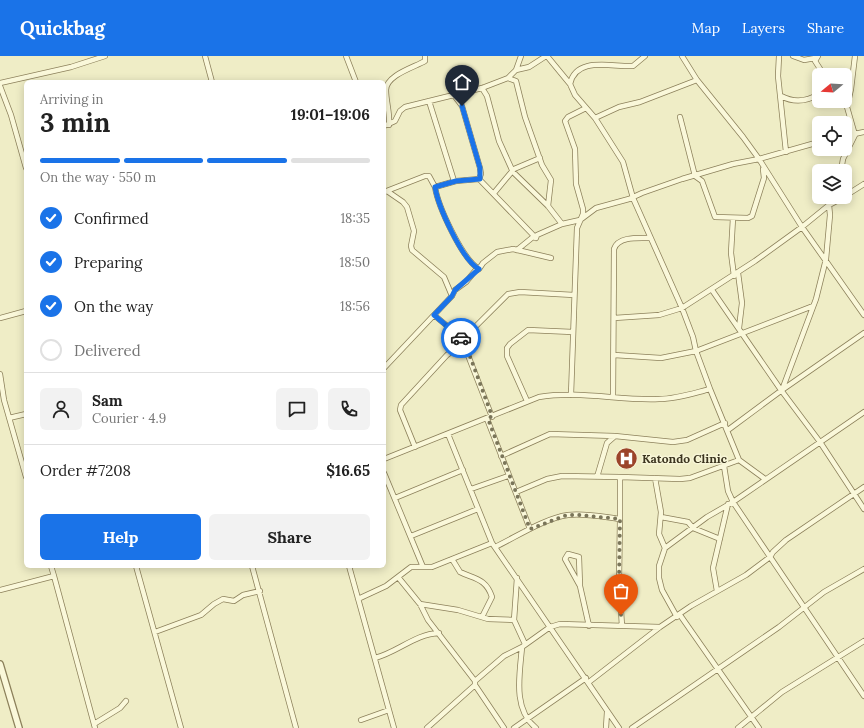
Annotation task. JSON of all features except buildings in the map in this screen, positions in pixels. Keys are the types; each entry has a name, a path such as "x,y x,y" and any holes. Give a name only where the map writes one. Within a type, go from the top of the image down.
{"street":[{"path":"0,83 71,67 105,56"},
{"path":"205,56 211,80"},
{"path":"346,56 355,80"},
{"path":"386,87 399,73 425,61 425,56"},
{"path":"386,125 395,121 400,111 405,107 482,88 508,78 516,70 521,56"},
{"path":"516,70 530,67 547,56 570,84 571,89 595,118 623,162 633,198 682,308 710,389 739,460 765,480"},
{"path":"570,84 573,73 583,66 633,66 645,56"},
{"path":"682,56 697,80 759,159 762,166 802,227 864,315"},
{"path":"779,56 778,76 786,152"},
{"path":"793,56 804,60 817,57 815,61 820,68"},
{"path":"804,60 810,56"},
{"path":"852,81 855,56"},
{"path":"508,78 516,81 518,85 524,117 546,174 551,180 548,206"},
{"path":"595,118 619,107 640,102 697,80"},
{"path":"0,86 11,115 24,161"},
{"path":"482,88 487,96 498,137 512,172 548,206 562,224"},
{"path":"386,94 389,110 386,125"},
{"path":"453,94 462,106 480,168 480,179 536,238"},
{"path":"780,96 794,102 812,98"},
{"path":"429,101 454,181"},
{"path":"571,395 576,228 583,209 576,184 575,149 565,121 568,117 586,108"},
{"path":"843,164 843,159 855,135 847,108"},
{"path":"680,117 696,176 702,180 715,217 748,218 754,213 764,178 762,166"},
{"path":"852,135 864,132"},
{"path":"517,250 533,237 536,238 537,235 562,224 580,220 596,208 633,198 642,192 682,179 733,164 759,159 812,144"},
{"path":"494,193 516,168 540,158"},
{"path":"386,191 425,176 429,176 435,187 447,223 472,263 479,269"},
{"path":"435,187 454,181 480,179"},
{"path":"852,191 864,184"},
{"path":"386,191 404,202 407,207 414,231 411,246 412,250 444,277 452,296"},
{"path":"614,318 659,315 682,308 734,276 802,227 829,205"},
{"path":"782,390 813,306 826,260 830,215 829,205"},
{"path":"733,218 731,255 734,276"},
{"path":"612,397 616,246 623,240 650,238"},
{"path":"386,366 452,296 455,290 479,269 483,263 497,252 506,249 517,250 551,258"},
{"path":"738,273 742,303 740,330"},
{"path":"712,290 820,442 864,509"},
{"path":"415,447 400,410 401,405 447,355 464,341 498,302 508,294 520,292 574,295"},
{"path":"614,356 661,358 696,351 740,330 813,306"},
{"path":"799,311 809,316"},
{"path":"0,318 24,312"},
{"path":"434,315 464,341 508,476 516,492 530,529"},
{"path":"527,401 507,356 507,348 528,330 573,332"},
{"path":"728,430 782,390 864,333"},
{"path":"0,374 9,418 24,470"},
{"path":"386,458 490,418 527,401 551,395 672,398 710,389"},
{"path":"760,728 718,667 678,616 662,590 659,578 659,566 665,548 864,412"},
{"path":"9,418 24,414"},
{"path":"501,456 550,434 615,436 673,442 687,440 725,423"},
{"path":"448,434 494,545 619,728"},
{"path":"604,436 607,443"},
{"path":"597,476 607,443 615,436"},
{"path":"516,492 554,477 597,476 690,478 739,460"},
{"path":"717,591 713,568 730,503 724,466"},
{"path":"395,498 463,470"},
{"path":"471,489 508,476"},
{"path":"620,477 619,580 622,626"},
{"path":"386,478 411,536 418,559 423,567"},
{"path":"655,478 661,517 659,534 665,548"},
{"path":"514,728 587,680 678,616 717,591 746,576 770,557 773,552 786,540 864,487"},
{"path":"730,503 770,557 864,696"},
{"path":"411,536 478,509"},
{"path":"358,599 382,588 404,571 416,566 432,567 494,545 567,515 620,519"},
{"path":"661,517 688,522 693,528 720,538"},
{"path":"580,586 565,559 568,554 579,557 580,586 589,626"},
{"path":"416,566 418,559"},
{"path":"452,559 460,572 478,578 490,593 492,597 482,617"},
{"path":"52,568 94,726 120,708 126,701"},
{"path":"137,568 181,728"},
{"path":"253,568 296,728"},
{"path":"350,568 394,728"},
{"path":"632,728 718,667 779,627 803,607 830,588 864,570"},
{"path":"0,590 54,576"},
{"path":"398,577 420,604 432,625 475,683 504,728"},
{"path":"517,578 514,620 524,646 520,699 523,711 536,728"},
{"path":"155,632 201,615 214,604 223,599 234,601 243,595 260,591"},
{"path":"420,604 452,608 482,617 514,620"},
{"path":"427,728 500,660 524,646 550,627 560,624 660,628"},
{"path":"428,634 432,625"},
{"path":"374,658 391,653 410,641 428,634 439,633"},
{"path":"738,728 753,718 782,692 839,658 864,641"},
{"path":"0,664 19,728"},
{"path":"361,720 389,710"},
{"path":"606,728 607,712"}],"way so far":[{"path":"461,338 464,340 464,345 492,416 488,419 496,443 530,529 567,515 620,519 619,592 621,615"}],"place":[{"name":"Katondo Clinic","path":"627,458"}],"route":[{"path":"461,338 434,315 452,296 455,290 466,282 474,271 479,269 474,266 447,223 435,187 456,181 480,179 480,168 462,106"}]}
